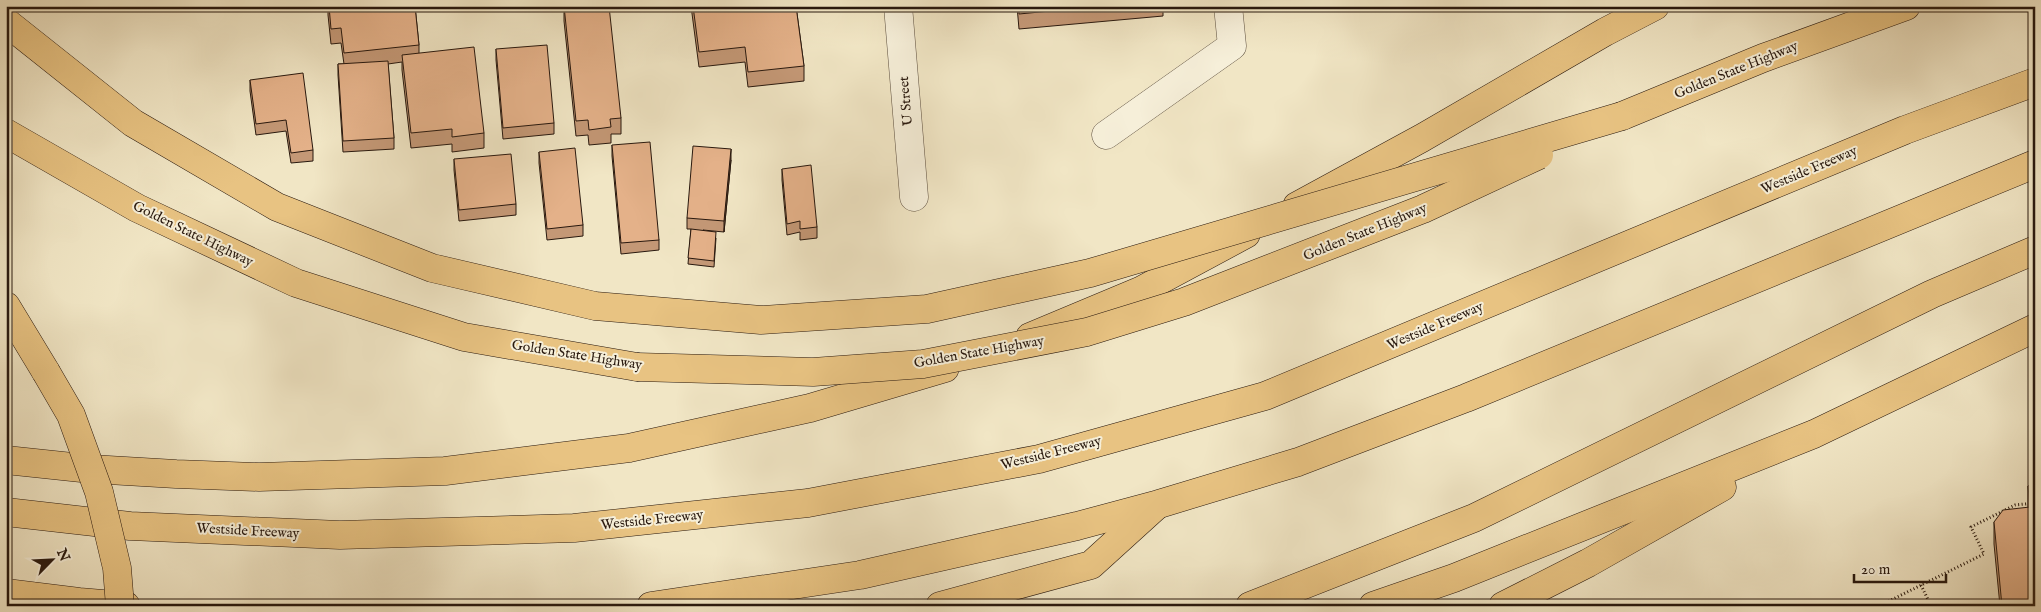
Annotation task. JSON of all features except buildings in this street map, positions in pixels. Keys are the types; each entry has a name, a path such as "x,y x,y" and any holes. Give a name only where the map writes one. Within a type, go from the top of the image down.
{"highway":[{"path":"6,460 176,474 259,477 445,470 629,448 810,408 981,357 1140,291 1422,138 1606,32 1655,6"},
{"path":"1763,58 1884,6"},
{"name":"Golden State Highway","path":"6,133 137,208 296,283 464,337 637,366 813,372 923,364 1087,332 1184,302 1423,209 1622,116 1763,58 1906,6"},
{"path":"6,22 133,123 269,202 432,268 595,306 761,320 927,309 1090,273 1622,116"},
{"name":"Westside Freeway","path":"6,512 130,526 340,535 574,528 808,503 1039,458 1265,396 1905,130 2035,82"},
{"path":"650,606 860,575 1077,526 1159,504 1298,462 1457,401 2035,164"},
{"path":"1250,606 1474,518 1932,294 2035,250"},
{"path":"6,306 71,415 99,492 118,568 120,606"},
{"path":"1373,606 1454,578 1814,434 2035,328"},
{"path":"1503,606 1588,563 1814,434"},
{"path":"940,606 1091,565 1159,504"},
{"path":"6,593 126,606"}],"street":[{"name":"U Street","path":"898,6 914,197"},
{"path":"1106,135 1232,46 1228,6"}],"path":[{"path":"1879,606 1984,554 1971,527 2016,505 2035,503"},
{"path":"1921,585 1931,606"}]}
